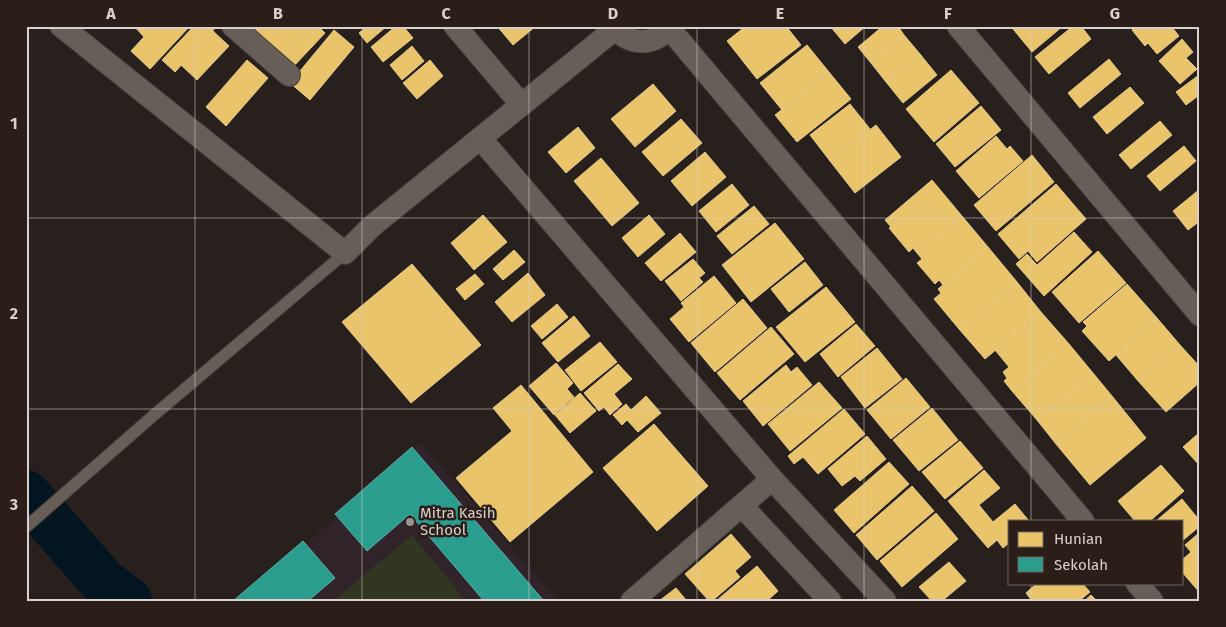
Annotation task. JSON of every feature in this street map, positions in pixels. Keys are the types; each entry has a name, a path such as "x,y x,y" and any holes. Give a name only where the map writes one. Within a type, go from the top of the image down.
{"street":[{"path":"61,26 345,253 372,226 614,27 622,36 642,42 662,36 669,27 1082,520"},
{"path":"233,26 289,75"},
{"path":"455,26 521,104"},
{"path":"958,26 1200,315"},
{"path":"480,138 772,479 885,601"},
{"path":"632,601 772,479"},
{"path":"742,506 830,601"},
{"path":"1138,584 1152,601"}],"lane":[{"path":"29,525 154,415 345,253"}],"shaded area":[{"name":"Mitra Kasih School","path":"421,443 558,601 241,601"}],"green space":[{"path":"412,535 466,601 333,601"}],"building: Hunian":[{"path":"134,26 154,26 144,37"},
{"path":"154,26 190,26 150,69 131,51"},
{"path":"194,26 217,26 175,72 162,60"},
{"path":"252,26 283,26 267,42"},
{"path":"283,26 311,26 282,56 267,42"},
{"path":"311,26 318,26 325,33 293,67 282,56"},
{"path":"368,26 387,26 367,43 359,33"},
{"path":"396,26 403,26 413,38 383,62 371,47"},
{"path":"497,26 536,26 513,45"},
{"path":"746,26 786,26 801,45 757,79 727,41"},
{"path":"830,26 866,26 845,44"},
{"path":"883,26 898,26 904,35 871,63 858,47"},
{"path":"1016,26 1063,26 1032,52 1013,29"},
{"path":"1073,26 1081,26 1091,39 1049,74 1035,57"},
{"path":"1137,26 1171,26 1179,36 1157,54 1148,43 1145,46 1132,30"},
{"path":"334,30 354,47 310,100 290,83"},
{"path":"213,31 229,46 197,80 181,65"},
{"path":"904,35 920,54 886,82 871,63"},
{"path":"1182,39 1193,52 1186,58 1197,69 1180,84 1159,61"},
{"path":"807,45 829,72 782,110 760,83"},
{"path":"412,46 424,61 402,80 390,65"},
{"path":"920,54 937,75 903,103 886,82"},
{"path":"1109,59 1121,74 1080,108 1068,93"},
{"path":"247,60 268,78 226,126 206,107"},
{"path":"430,60 443,76 417,99 403,83"},
{"path":"951,70 979,103 934,142 906,109"},
{"path":"829,72 851,99 797,142 775,115"},
{"path":"1199,75 1200,97 1198,96 1186,105 1176,92"},
{"path":"653,84 676,111 635,147 611,119"},
{"path":"1130,87 1144,103 1107,134 1093,117"},
{"path":"850,104 870,129 830,161 810,135"},
{"path":"981,106 1001,130 955,167 936,144"},
{"path":"681,119 702,143 663,176 642,152"},
{"path":"1160,121 1172,135 1131,169 1119,155"},
{"path":"876,125 901,157 855,193 830,161"},
{"path":"578,127 595,148 566,173 548,152"},
{"path":"996,136 1007,149 1010,146 1023,161 979,198 956,171"},
{"path":"1184,146 1196,161 1160,191 1147,176"},
{"path":"705,152 726,177 692,206 671,181"},
{"path":"1032,155 1054,182 996,231 974,205"},
{"path":"601,158 639,203 612,226 574,181"},
{"path":"932,180 962,216 917,253 913,248 909,252 889,228 891,227 885,220"},
{"path":"732,184 749,205 716,232 699,211"},
{"path":"1056,184 1086,219 1037,262 1028,251 1019,259 998,234"},
{"path":"1200,189 1200,221 1188,230 1173,211"},
{"path":"754,206 769,224 732,254 717,236"},
{"path":"483,215 507,242 474,270 451,243"},
{"path":"649,215 665,234 638,257 622,238"},
{"path":"962,216 988,247 943,285 939,280 935,284 917,263 922,259 917,253"},
{"path":"775,223 804,259 751,302 722,265"},
{"path":"1074,232 1092,252 1044,296 1016,264 1027,254 1037,265"},
{"path":"680,233 696,252 661,281 645,263"},
{"path":"988,247 1017,282 959,329 934,299 941,293 938,289"},
{"path":"514,250 525,262 503,280 493,269"},
{"path":"1098,251 1126,283 1079,323 1052,292"},
{"path":"693,259 705,273 699,278 703,282 681,301 665,281"},
{"path":"805,262 823,285 789,312 771,289"},
{"path":"412,264 481,345 411,403 342,322"},
{"path":"528,273 545,295 512,322 495,302"},
{"path":"475,274 484,284 465,300 456,289"},
{"path":"714,276 736,303 689,342 670,319 684,307 681,303"},
{"path":"1017,282 1041,312 985,359 959,329"},
{"path":"1127,284 1157,318 1109,361 1082,331 1087,326 1083,322"},
{"path":"826,287 855,322 805,362 776,327"},
{"path":"743,299 767,328 715,372 691,343"},
{"path":"557,304 568,317 542,339 531,326"},
{"path":"1041,312 1069,344 1012,391 1004,381 1007,378 1003,372 1009,367 995,350"},
{"path":"574,316 590,336 558,362 542,343"},
{"path":"1157,318 1180,345 1139,382 1116,355"},
{"path":"856,324 875,346 838,377 820,354"},
{"path":"771,327 794,354 740,400 717,373"},
{"path":"600,342 617,362 581,391 565,370"},
{"path":"1069,344 1093,373 1037,420 1012,391"},
{"path":"1180,345 1200,367 1200,382 1166,412 1139,382"},
{"path":"877,348 902,379 865,408 841,377"},
{"path":"556,363 573,383 567,389 574,397 554,415 529,386"},
{"path":"618,364 632,379 614,394 622,404 610,415 604,407 599,411 584,393"},
{"path":"786,365 791,372 797,367 812,385 763,426 743,401"},
{"path":"1093,373 1112,396 1056,444 1037,420"},
{"path":"906,378 930,407 891,439 867,410"},
{"path":"819,382 842,408 790,451 768,424"},
{"path":"521,385 593,472 510,542 456,478 512,431 493,408"},
{"path":"580,393 596,411 570,433 555,415"},
{"path":"646,396 661,413 638,432 627,420 622,425 613,415 626,404 631,410"},
{"path":"1112,396 1146,438 1090,485 1056,444"},
{"path":"932,408 958,440 919,471 893,440"},
{"path":"844,409 865,434 818,474 803,457 794,464 788,456"},
{"path":"654,424 708,486 657,531 603,468"},
{"path":"1200,432 1200,466 1183,447"},
{"path":"867,436 886,459 860,481 855,476 842,486 828,469"},
{"path":"960,441 983,468 945,499 922,472"},
{"path":"889,462 909,484 854,533 834,510"},
{"path":"1161,465 1184,491 1151,520 1134,520 1118,501"},
{"path":"984,470 1000,488 979,505 993,522 1015,504 1028,520 1008,520 1008,544 1003,548 997,540 988,548 948,501"},
{"path":"912,486 934,511 877,560 856,535"},
{"path":"1182,499 1200,521 1200,526 1184,539 1184,520 1157,520"},
{"path":"936,513 958,539 902,587 880,561"},
{"path":"1200,532 1200,593 1184,574 1184,558 1191,552 1185,545"},
{"path":"731,534 751,557 735,571 740,577 712,601 709,601 685,574"},
{"path":"949,562 966,581 942,601 932,601 919,587"},
{"path":"757,566 778,591 767,601 716,601"},
{"path":"1036,584 1083,584 1090,592 1079,601 1032,601 1026,593"},
{"path":"676,588 687,601 659,601"},
{"path":"1091,595 1097,601 1084,601"}],"building: Sekolah":[{"path":"412,447 544,601 484,601 410,514 367,551 335,514"},
{"path":"303,541 335,578 308,601 233,601"}],"waterway":[{"path":"26,494 104,583 128,601"}],"place":[{"name":"Mitra Kasih School","path":"410,522"}]}
